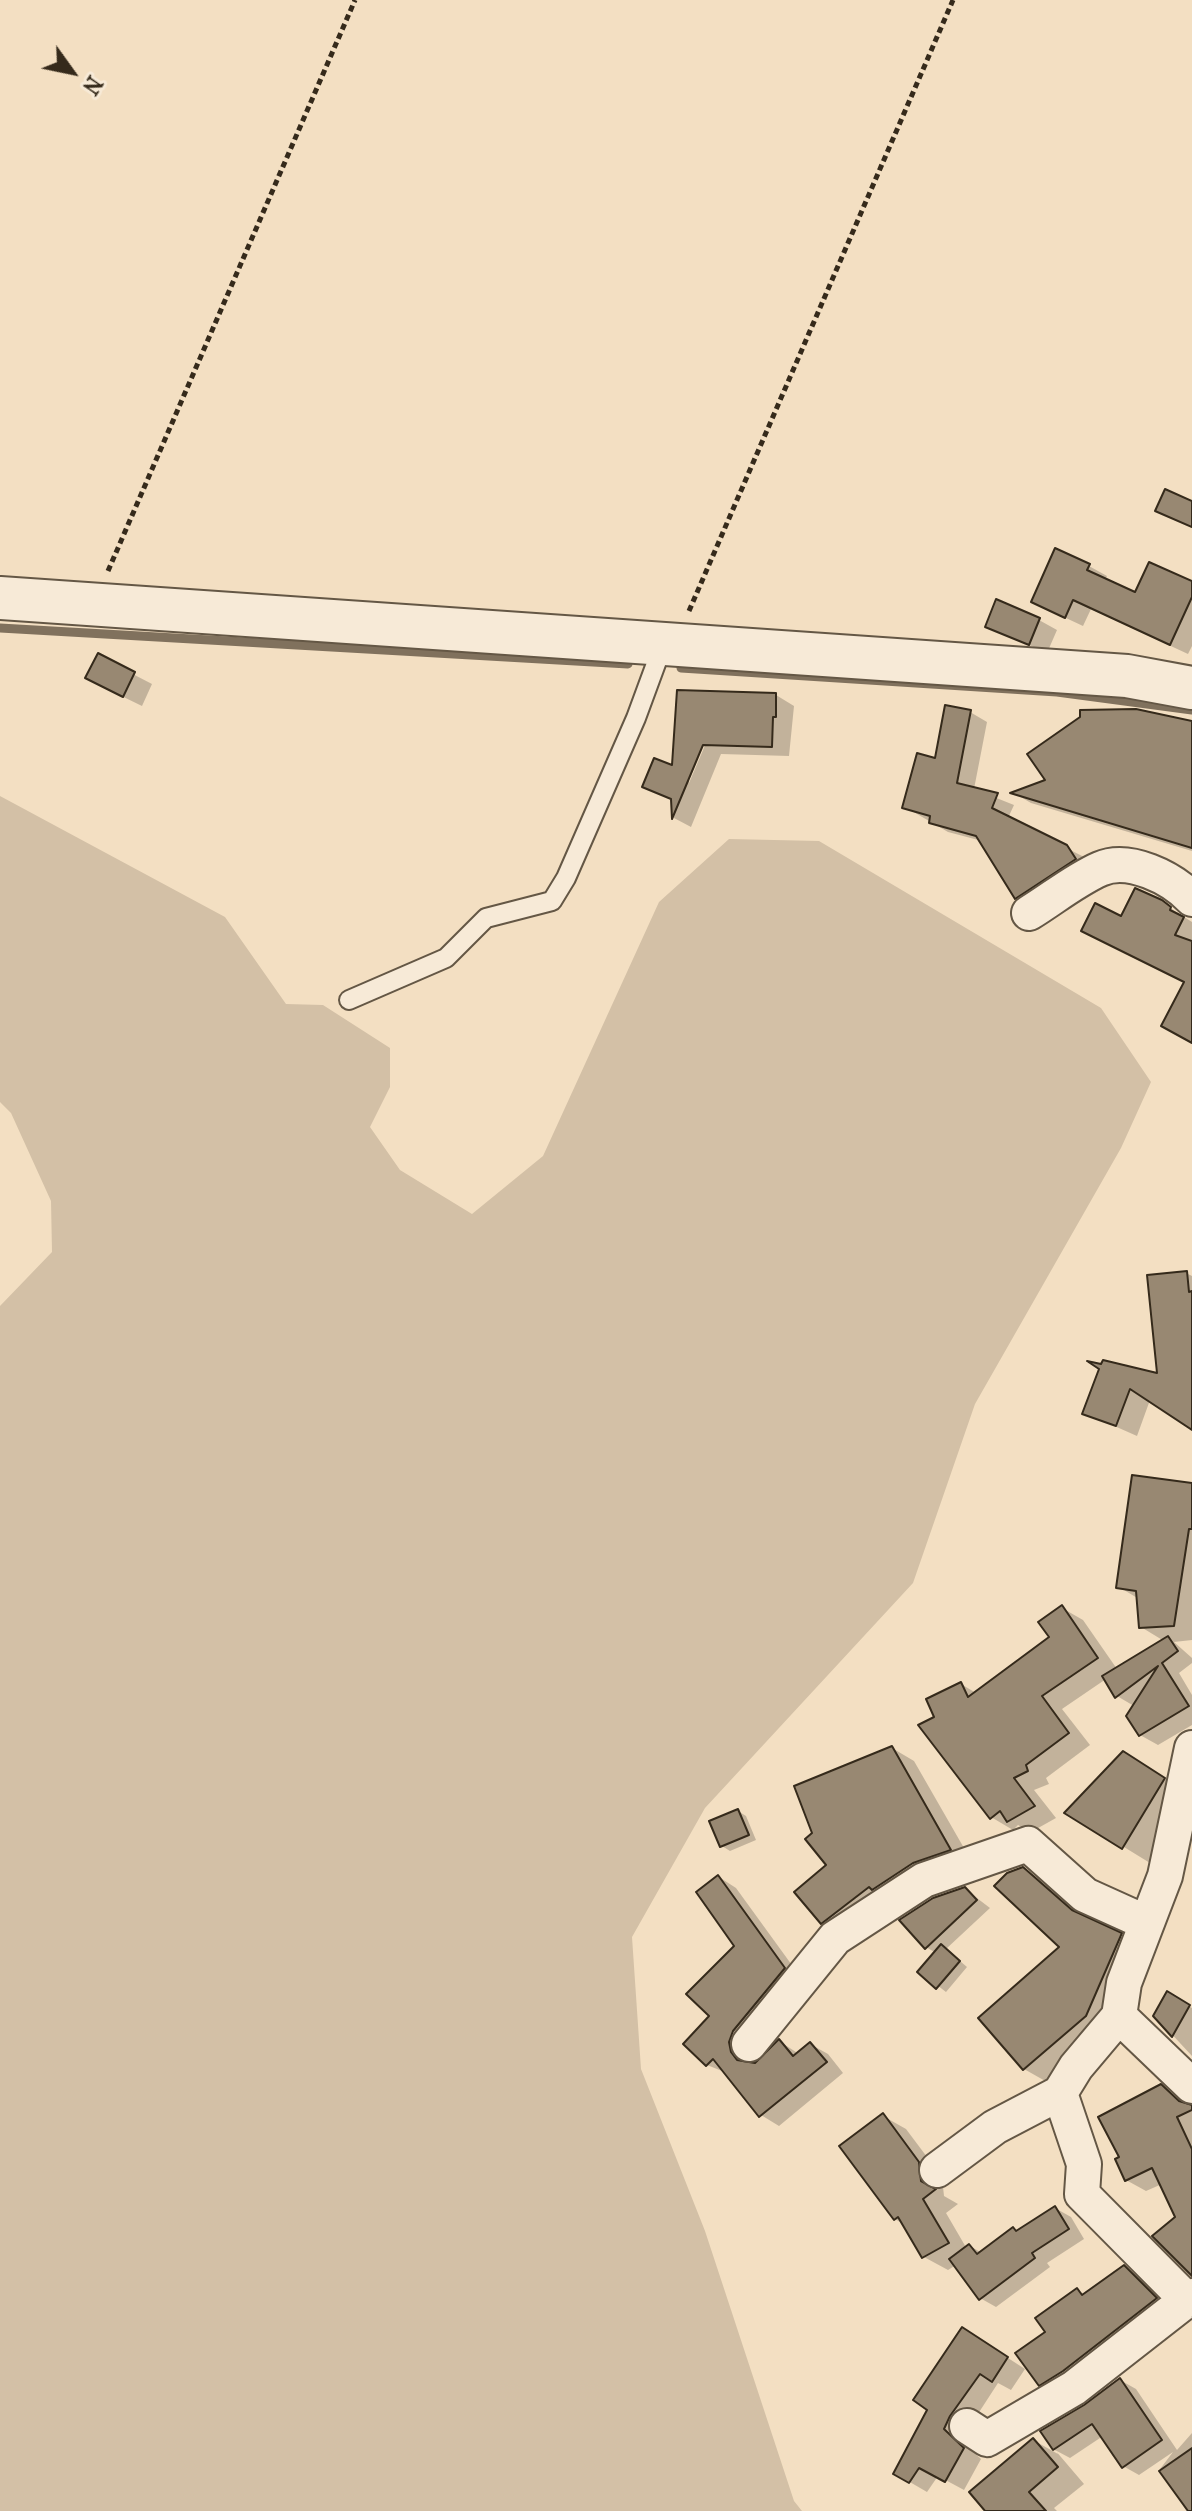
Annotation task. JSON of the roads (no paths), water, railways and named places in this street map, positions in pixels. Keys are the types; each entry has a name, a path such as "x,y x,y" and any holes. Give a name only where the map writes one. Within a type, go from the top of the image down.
{"street":[{"path":"0,598 1127,676 1192,688"},
{"path":"1029,913 1102,867 1138,867 1180,887 1192,899"},
{"path":"937,2170 995,2127 1060,2093 1076,2067 1119,2016 1124,1983 1165,1876 1192,1748"},
{"path":"749,2044 835,1938 924,1880 1028,1844 1085,1895 1147,1923"},
{"path":"1119,2016 1192,2086"},
{"path":"967,2426 987,2439 1074,2388 1190,2298 1082,2194 1084,2164 1060,2093"}],"lane":[{"path":"349,1000 446,958 486,918 552,901 566,878 636,718 673,643"}],"waterway":[{"path":"0,628 628,664"},
{"path":"681,668 1057,692 1192,710"}]}
